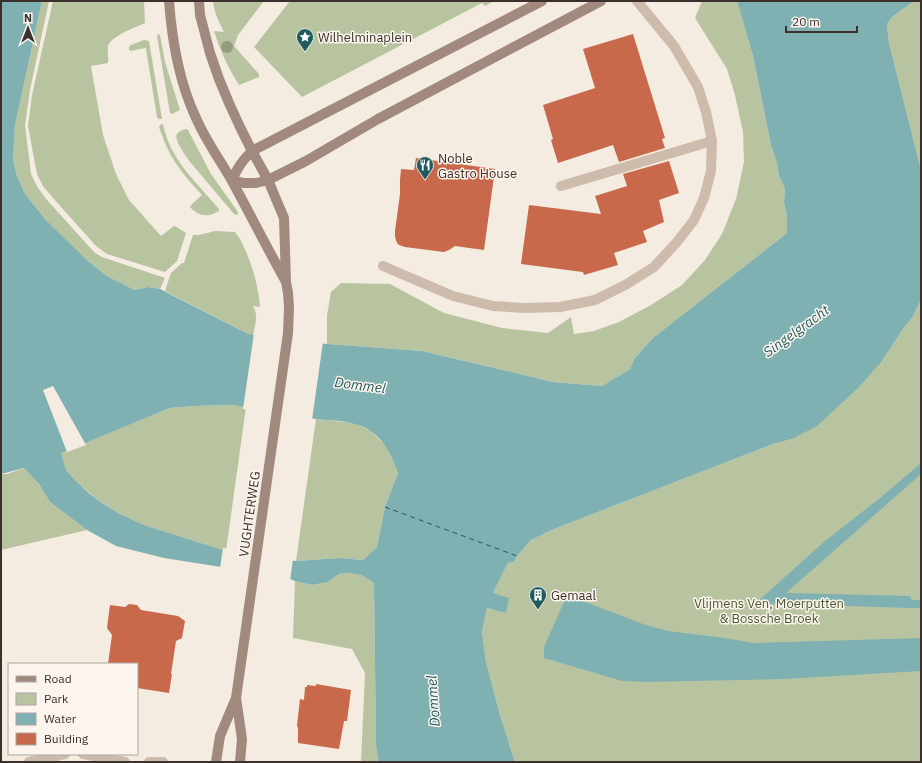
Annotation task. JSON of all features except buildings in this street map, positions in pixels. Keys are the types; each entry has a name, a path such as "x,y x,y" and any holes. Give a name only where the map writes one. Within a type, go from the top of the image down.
{"main road":[{"path":"169,1 170,21 177,63 196,118 208,143 232,180 269,253 286,282"},
{"path":"199,1 200,15 210,53 229,103 268,180 284,218 286,282"},
{"path":"232,180 243,160 252,151 542,1"},
{"path":"232,180 244,183 256,183 268,180 306,161 378,119 595,2"},
{"name":"VUGHTERWEG","path":"216,762 220,736 236,698 249,609 288,333 289,307 286,282"},
{"name":"VUGHTERWEG","path":"236,698 242,739 240,762"}],"street":[{"path":"383,266 453,296 493,306 525,308 560,307 595,300 627,284 654,267 677,242 694,220 704,198 711,171 712,141 706,112 698,87 674,46 637,1"},
{"path":"561,186 712,141"},
{"path":"29,762 60,755"},
{"path":"88,755 125,762"},
{"path":"149,762 163,762"}],"green space":[{"path":"42,1 49,1 30,90 25,125 31,174 38,188 47,200 95,253 102,257 165,278 160,289 148,287 135,290 107,276 89,262 46,220 25,194 17,176 13,160 15,125"},
{"path":"53,1 144,1 145,23 124,32 110,42 108,46 108,63 91,66 103,135 116,174 129,200 161,236 174,226 186,233 177,261 165,272 107,254 96,246 43,186 37,174 28,126 32,95"},
{"path":"213,1 264,1 238,35 234,46 259,74 259,77 239,85 235,79 214,31 224,32"},
{"name":"Wilhelminaplein","path":"290,1 494,1 485,6 482,3 302,97 254,47"},
{"path":"702,1 737,1 753,56 771,145 777,163 779,176 785,189 784,202 787,216 787,233 653,338 634,359 630,369 602,386 553,382 422,351 327,344 327,315 331,292 341,283 390,284 444,313 502,328 548,333 571,317 574,334 594,331 619,322 651,305 682,285 705,260 722,234 736,199 744,162 743,132 735,95 727,69 695,18"},
{"path":"914,1 921,1 921,170 889,43 887,24 892,17"},
{"path":"158,34 160,35 165,62 180,110 172,114 170,113 157,36"},
{"path":"144,40 149,41 162,119 157,118 146,49 129,50 131,45"},
{"path":"163,124 169,144 177,158 219,209 219,211 211,215 203,215 190,207 202,195 185,176 170,154 158,127"},
{"path":"186,129 188,130 211,174 238,212 237,215 234,214 191,163 181,148 176,136 179,132"},
{"path":"215,231 235,232 240,239 248,257 255,278 260,307 253,306 256,317 253,335 248,334 165,291 171,273 182,263 184,263 193,235"},
{"name":"Vlijmens Ven, Moerputten & Bossche Broek","path":"921,300 921,762 515,762 500,715 486,662 482,632 487,608 493,610 493,593 508,563 514,562 517,556 531,540 554,529 773,444 792,439 900,333 912,318"},
{"path":"231,405 246,407 226,551 144,525 118,513 99,501 75,480 66,470 60,453 170,408"},
{"path":"316,419 355,423 372,432 384,444 398,473 385,507 377,547 363,560 339,558 296,561"},
{"path":"24,468 39,484 50,502 87,530 1,550 1,474 7,474"},
{"path":"348,573 361,575 374,583 376,744 378,762 361,762 365,673 352,649 293,638 295,581 312,585 328,582 339,574"}],"water":[{"path":"1,1 42,1 15,125 13,160 17,176 25,194 46,220 89,262 107,276 135,290 148,287 160,289 248,334 314,343 422,351 553,382 602,386 630,369 634,359 653,338 787,233 787,216 784,202 785,189 779,176 777,163 771,145 753,56 737,1 914,1 892,17 887,24 889,43 921,170 921,300 912,318 881,362 858,388 817,426 792,439 773,444 554,529 531,540 517,556 514,562 508,563 493,593 509,598 506,613 487,608 482,632 486,662 500,715 515,762 378,762 376,744 374,583 361,575 348,573 339,574 328,582 312,585 285,577 164,558 116,546 87,530 50,502 39,484 24,468 1,474","holes":["231,405 316,419 352,423 366,428 377,436 391,456 398,473 385,507 377,547 363,560 339,558 296,561 226,551 144,525 118,513 89,493 66,470 61,453 170,408"]},
{"path":"921,463 921,474 786,593 910,596 912,600 921,600 921,608 756,603 825,541 880,498"},
{"path":"567,595 643,624 668,631 753,643 921,638 921,671 783,679 646,682 622,681 544,658 544,647"}],"pier":[{"path":"254,333 323,342 312,420 243,409"},
{"path":"53,386 86,445 67,452 43,390"},
{"path":"223,548 293,559 290,581 220,568"}],"ferry route":[{"path":"385,507 517,556"}],"place":[{"name":"Wilhelminaplein","path":"305,52"},
{"name":"Noble Gastro House","path":"425,180"},
{"name":"Gemaal","path":"538,610"}],"water label":[{"name":"Singelgracht","path":"796,331"},
{"name":"Dommel","path":"360,385"},
{"name":"Dommel","path":"433,701"}]}
